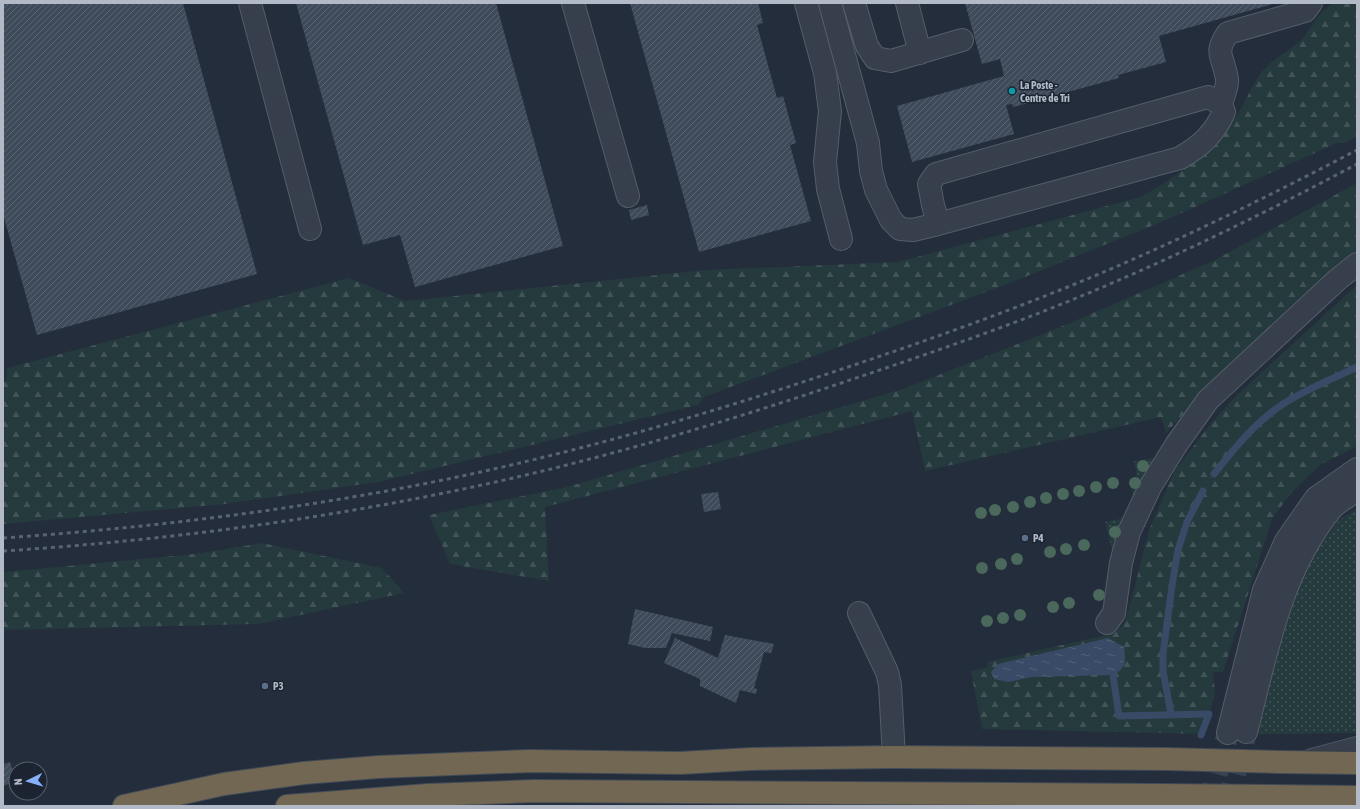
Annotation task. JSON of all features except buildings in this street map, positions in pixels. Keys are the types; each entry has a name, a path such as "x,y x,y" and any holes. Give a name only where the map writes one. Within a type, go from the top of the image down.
{"highway":[{"path":"124,806 224,784 304,773 378,767 530,761 680,763 751,759 894,757 1167,759 1357,763"},
{"path":"287,806 331,801 428,795 534,791 1357,797"}],"street":[{"path":"250,3 310,228"},
{"path":"573,3 628,196"},
{"path":"806,3 825,73 830,110 826,162 828,189 842,239"},
{"path":"830,3 868,143 885,175 888,187 891,220 900,229 913,230 1180,158 1196,149 1217,128 1224,112 1221,104 1228,80 1221,57 1220,44 1228,33 1305,11 1311,3"},
{"path":"854,3 867,46 875,58 891,61 962,40"},
{"path":"907,3 920,53"},
{"path":"938,224 929,184 936,174 1208,97 1221,104"},
{"path":"1107,623 1114,613 1121,563 1129,532 1150,487 1176,444 1208,400 1337,280 1357,264"},
{"path":"1357,469 1316,498 1286,541 1264,590 1237,732 1284,591 1306,546 1333,507 1357,490"},
{"path":"859,613 887,672 890,686 894,757"},
{"path":"1289,762 1357,748"},
{"path":"331,801 407,806"}],"green space":[{"path":"1332,3 1357,3 1357,136 1344,143 1337,143 1164,221 1002,286 704,397 698,405 378,482 225,504 3,524 3,384 6,381 7,368 349,278 405,301 706,270 898,262 1140,197 1180,172 1205,151 1237,115 1254,83 1265,68 1301,40 1322,12"},
{"path":"1357,183 1357,252 1340,264 1226,367 1166,433 1161,417 925,471 912,411 545,507 549,581 450,564 429,515 567,487 903,389 1063,326 1213,261"},
{"path":"1357,285 1357,446 1320,465 1292,492 1272,519 1223,672 1213,672 1215,694 1203,734 982,729 971,671 988,667 987,662 1115,633 1123,625 1129,609 1149,530 1174,472 1212,422 1237,395"},
{"path":"1153,458 1133,496 1130,480 1137,477 1134,461"},
{"path":"1357,509 1357,733 1254,734 1287,607 1313,555 1339,520"},
{"path":"1125,518 1113,554 1105,522"},
{"path":"262,543 382,568 404,593 258,624 3,630 3,572 195,554"}],"water":[{"path":"1108,638 1124,647 1125,652 1123,667 1113,675 1032,677 1008,682 994,679 991,672 998,664"}],"waterway":[{"path":"1214,474 1254,427 1273,411 1301,394 1357,367"},
{"path":"1171,714 1163,671 1163,654 1172,586 1178,550 1187,522 1203,491"},
{"path":"1113,675 1119,716 1209,714 1201,735"}],"tunnel":[{"path":"1227,806 1246,732"},
{"path":"1208,806 1228,733"}],"railway":[{"path":"3,538 181,522 300,506 476,473 614,439 794,385 980,321 1027,303 1111,269 1194,231 1357,150"},
{"path":"3,551 73,546 213,531 353,510 491,483 559,467 670,437 817,391 944,348 1034,315 1117,281 1198,244 1357,164"}],"place":[{"name":"La Poste - Centre de Tri","path":"1012,91"},
{"name":"P4","path":"1025,538"},
{"name":"P3","path":"265,686"}]}
